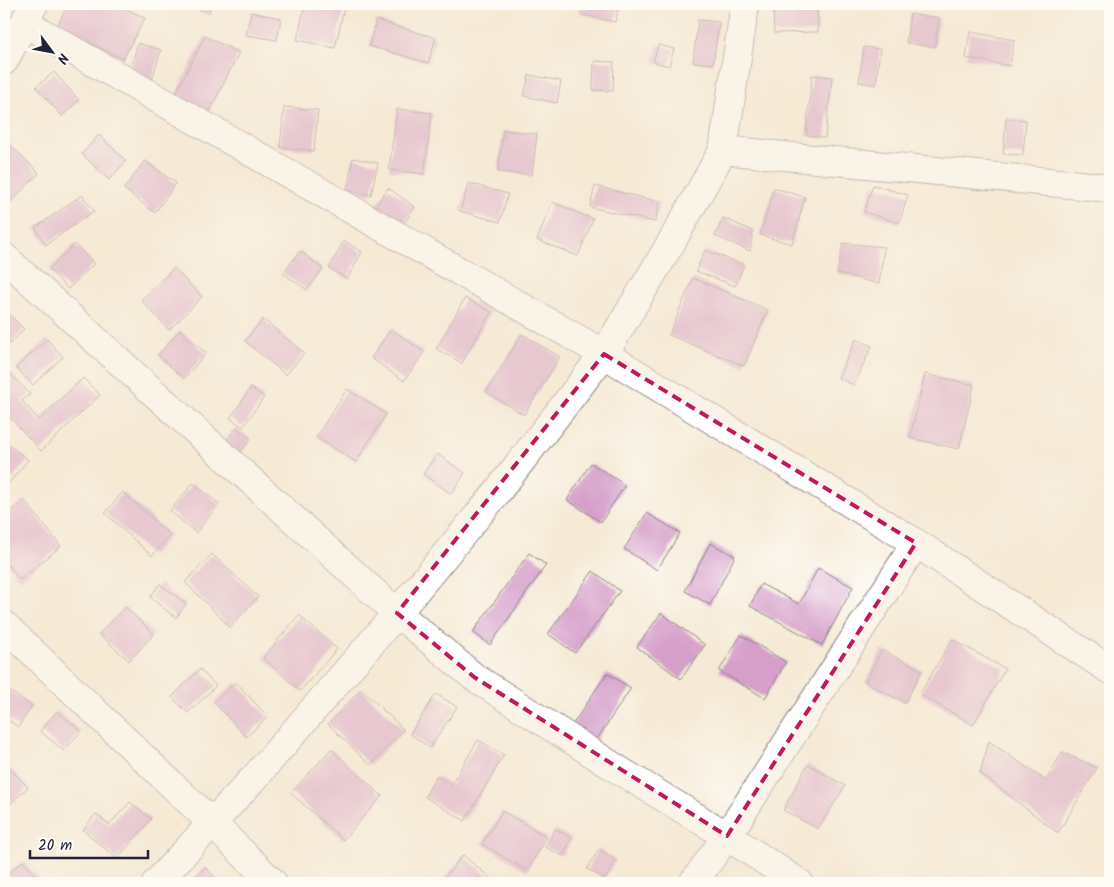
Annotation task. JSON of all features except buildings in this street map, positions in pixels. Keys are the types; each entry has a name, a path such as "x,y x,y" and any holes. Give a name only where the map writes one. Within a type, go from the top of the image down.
{"street":[{"path":"156,883 256,776 397,613 494,496 604,354 671,243 723,150 745,4"},
{"path":"4,61 29,13 604,354 916,543 1110,670"},
{"path":"723,150 1110,188"},
{"path":"4,257 397,613 474,677 799,883"},
{"path":"693,883 727,836 916,543"},
{"path":"4,625 273,883"}],"highlighted area":[{"path":"604,354 916,543 727,836 474,677 397,613"}]}
